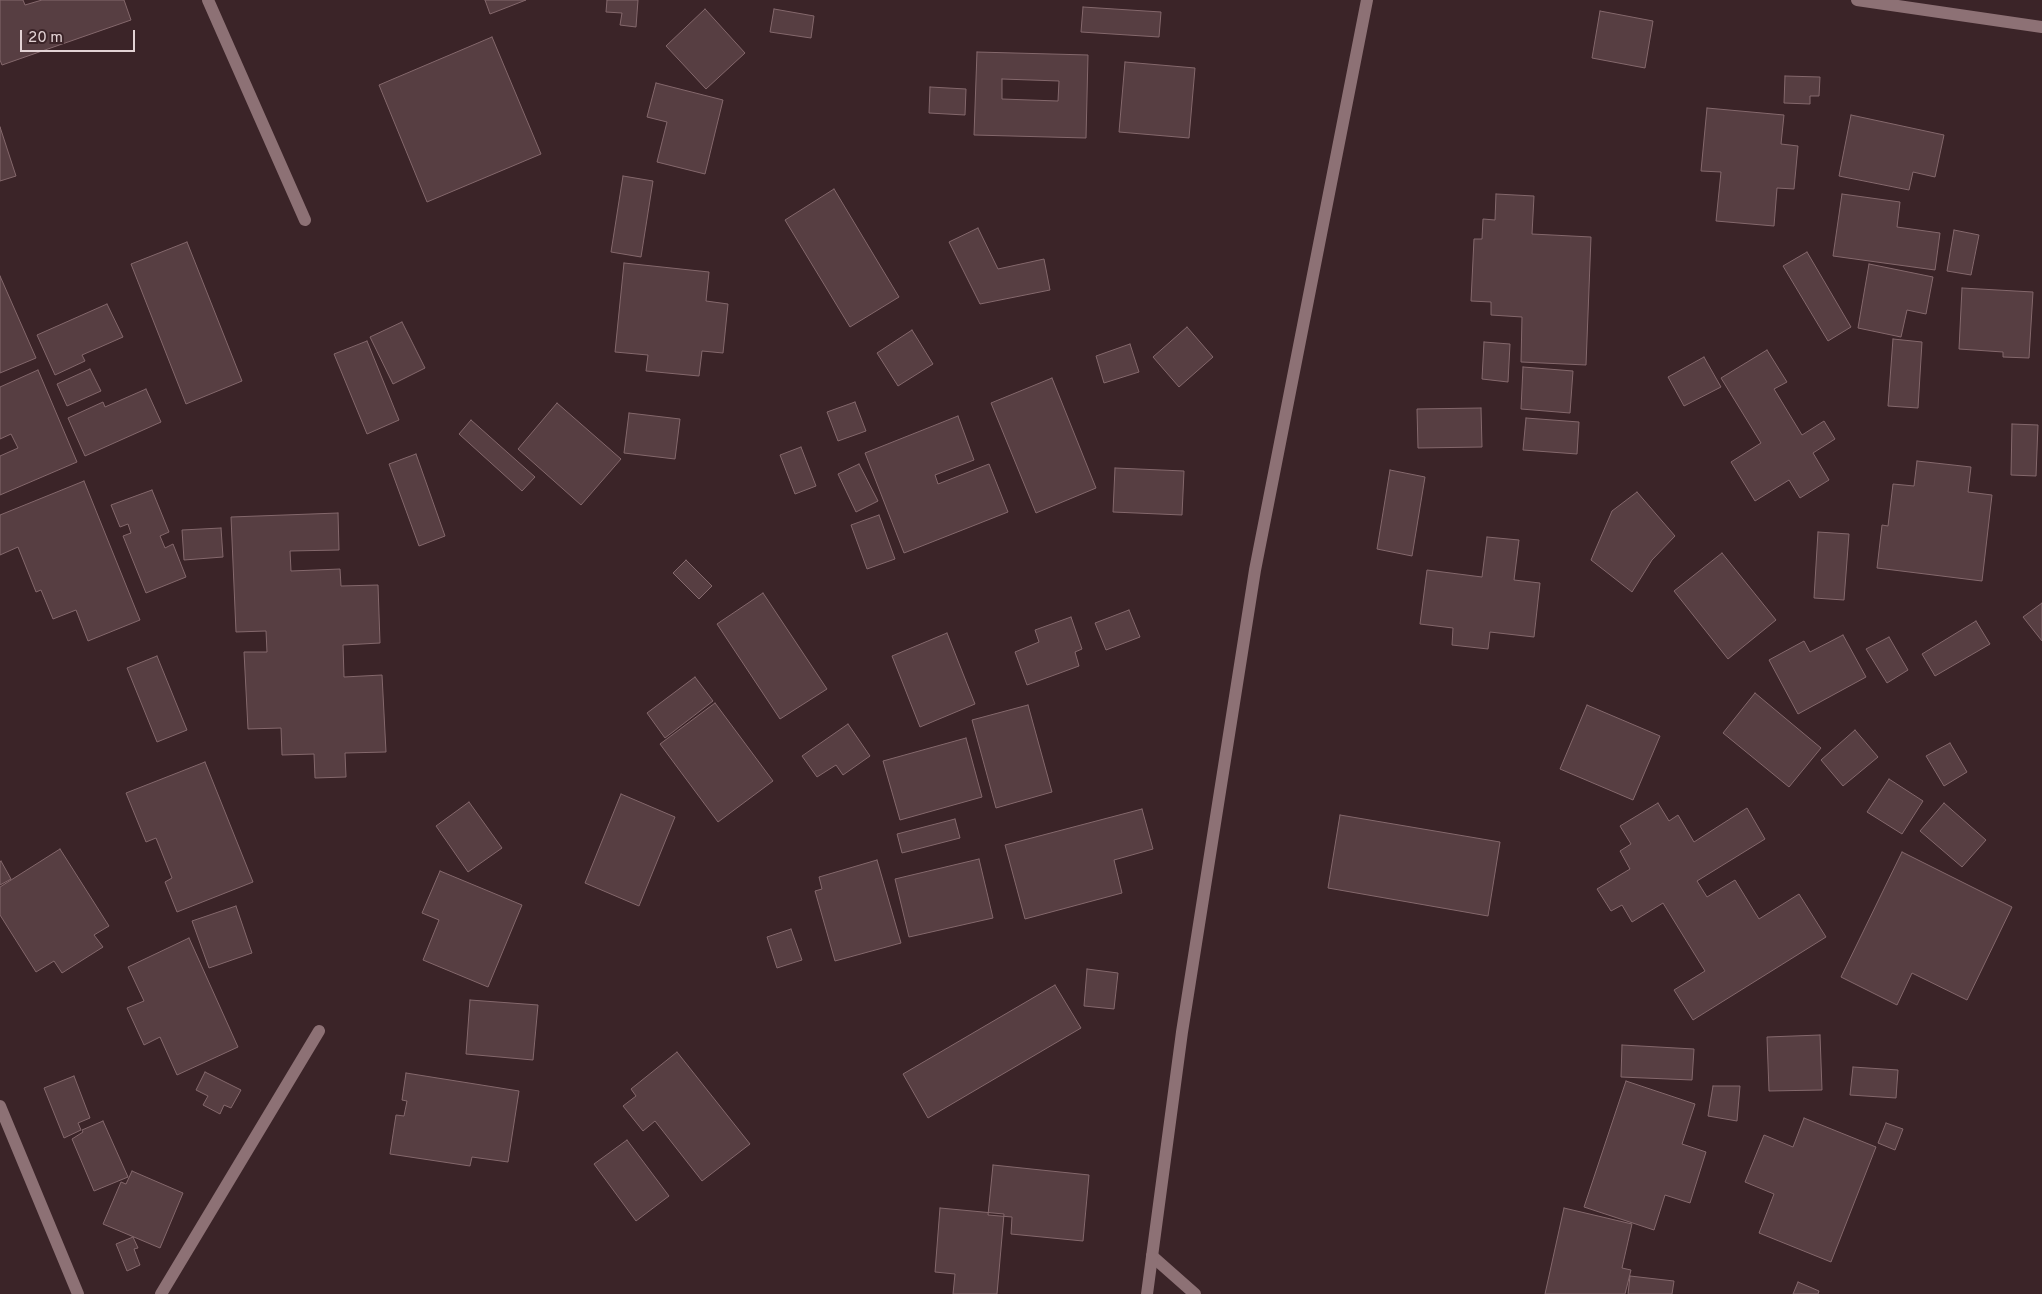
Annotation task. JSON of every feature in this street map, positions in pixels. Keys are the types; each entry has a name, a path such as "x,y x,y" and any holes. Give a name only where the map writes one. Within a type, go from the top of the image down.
{"street":[{"path":"208,0 305,220"},
{"path":"1147,1294 1182,1032 1254,570 1367,0"},
{"path":"1857,0 2042,27"},
{"path":"161,1294 319,1031"},
{"path":"0,1106 78,1294"},
{"path":"1152,1256 1195,1294"}],"building":[{"path":"0,0 23,0 25,5 42,0 124,0 131,20 2,65 0,60"},
{"path":"485,0 526,0 490,14"},
{"path":"607,0 638,0 636,27 620,25 622,13 606,12"},
{"path":"1083,7 1161,12 1159,37 1081,32"},
{"path":"705,9 745,53 706,89 666,46"},
{"path":"774,9 814,16 811,38 770,32"},
{"path":"1600,11 1653,21 1645,68 1592,58"},
{"path":"492,37 541,154 427,202 379,85"},
{"path":"977,52 1088,55 1086,138 974,135","holes":["1002,79 1059,81 1058,101 1002,99"]},
{"path":"1125,62 1195,68 1189,138 1119,132"},
{"path":"1785,76 1820,77 1819,96 1810,96 1810,104 1784,103"},
{"path":"656,83 723,100 705,174 657,162 667,122 647,117"},
{"path":"930,87 966,89 965,115 929,113"},
{"path":"1707,108 1784,115 1781,144 1798,146 1794,189 1777,188 1774,226 1716,221 1721,172 1701,171"},
{"path":"1851,115 1944,135 1935,177 1913,172 1909,190 1839,176"},
{"path":"0,127 16,176 0,181"},
{"path":"623,176 653,181 641,257 611,252"},
{"path":"834,189 899,297 850,327 785,220"},
{"path":"1496,194 1534,196 1532,234 1591,237 1586,365 1521,362 1522,317 1491,315 1491,302 1471,301 1474,239 1482,239 1483,219 1495,220"},
{"path":"1842,194 1900,202 1897,227 1940,233 1935,270 1833,256"},
{"path":"978,228 998,269 1044,259 1050,290 980,304 949,242"},
{"path":"1954,230 1979,235 1971,275 1947,271"},
{"path":"187,242 242,381 186,404 131,264"},
{"path":"1807,252 1851,327 1828,341 1783,266"},
{"path":"624,263 709,272 706,301 728,304 723,353 702,351 699,376 646,371 648,355 615,352"},
{"path":"1869,264 1933,277 1926,314 1907,310 1901,337 1858,328"},
{"path":"0,276 36,358 0,373"},
{"path":"1962,288 2033,292 2029,358 2003,357 2003,352 1959,349"},
{"path":"107,304 123,337 82,355 85,361 55,375 37,335"},
{"path":"402,322 425,368 393,384 370,337"},
{"path":"1187,327 1213,357 1179,387 1153,357"},
{"path":"912,330 933,364 898,386 877,353"},
{"path":"1893,339 1922,342 1918,408 1888,406"},
{"path":"367,341 399,420 367,434 334,354"},
{"path":"1484,342 1510,344 1508,382 1482,379"},
{"path":"1130,344 1139,372 1104,383 1096,356"},
{"path":"1767,350 1787,382 1774,389 1802,435 1824,421 1835,439 1813,453 1829,480 1800,498 1789,480 1755,501 1731,462 1761,443 1721,378"},
{"path":"1704,357 1721,387 1684,406 1668,377"},
{"path":"1523,367 1573,371 1570,413 1521,409"},
{"path":"90,369 101,391 67,406 57,384"},
{"path":"38,370 77,462 0,495 0,456 18,448 11,434 0,439 0,387"},
{"path":"1052,378 1096,488 1036,513 991,403"},
{"path":"146,389 161,422 85,456 68,418 103,402 105,407"},
{"path":"855,402 866,431 838,441 827,412"},
{"path":"557,403 621,459 581,505 518,449"},
{"path":"1481,408 1482,447 1418,448 1417,409"},
{"path":"629,413 680,419 675,459 624,453"},
{"path":"958,416 974,460 935,475 938,484 989,464 1008,512 904,553 865,453"},
{"path":"1526,418 1579,422 1577,454 1523,450"},
{"path":"471,420 535,477 522,491 459,434"},
{"path":"2012,424 2038,425 2036,476 2011,475"},
{"path":"801,447 816,486 795,494 780,455"},
{"path":"416,454 445,536 419,546 389,464"},
{"path":"1917,461 1971,467 1968,492 1992,495 1982,581 1877,568 1882,525 1888,526 1893,484 1914,486"},
{"path":"859,464 878,501 856,512 838,474"},
{"path":"1115,468 1184,471 1182,515 1113,512"},
{"path":"1390,470 1425,477 1412,556 1377,549"},
{"path":"84,481 140,620 88,641 76,610 53,619 41,590 36,592 18,547 0,555 0,515"},
{"path":"152,490 169,532 160,536 165,548 173,544 186,577 146,593 123,536 131,533 128,524 120,527 111,505"},
{"path":"1637,492 1675,536 1652,560 1632,592 1591,560 1612,511"},
{"path":"338,513 339,550 290,551 291,571 340,569 341,586 378,585 380,643 343,645 344,677 382,675 386,752 345,753 346,777 315,778 314,754 282,755 281,728 248,729 244,652 267,652 266,631 236,632 231,517"},
{"path":"879,515 895,559 867,569 851,525"},
{"path":"221,528 223,557 184,560 182,530"},
{"path":"1818,532 1849,534 1844,600 1814,598"},
{"path":"1487,537 1519,540 1514,580 1540,583 1534,637 1490,632 1488,649 1452,645 1453,628 1420,624 1427,570 1482,577"},
{"path":"1722,553 1776,620 1728,659 1674,591"},
{"path":"686,560 712,586 699,599 673,573"},
{"path":"763,593 827,689 780,719 717,624"},
{"path":"2042,603 2042,641 2023,617"},
{"path":"1129,610 1140,637 1106,650 1095,623"},
{"path":"1071,617 1082,649 1075,652 1079,666 1027,685 1015,652 1039,642 1035,630"},
{"path":"1976,621 1990,644 1935,676 1922,654"},
{"path":"947,633 975,704 920,727 892,656"},
{"path":"1843,635 1866,677 1798,714 1769,660 1804,641 1810,652"},
{"path":"1889,637 1908,670 1887,683 1866,649"},
{"path":"157,656 187,730 157,742 127,668"},
{"path":"695,677 713,701 665,738 647,713"},
{"path":"1755,693 1821,748 1789,787 1723,733"},
{"path":"715,703 773,781 718,822 660,744"},
{"path":"1028,705 1052,792 996,808 972,720"},
{"path":"1587,705 1660,736 1633,800 1560,769"},
{"path":"848,724 870,756 843,775 836,765 817,777 802,756"},
{"path":"1855,730 1878,757 1843,786 1821,760"},
{"path":"966,738 982,797 900,820 883,761"},
{"path":"1950,743 1967,772 1944,786 1926,756"},
{"path":"205,762 253,882 177,912 165,882 172,878 156,838 146,842 126,793"},
{"path":"1889,779 1923,801 1902,834 1867,812"},
{"path":"621,794 675,817 639,906 585,883"},
{"path":"469,802 502,848 468,872 436,826"},
{"path":"1658,803 1669,821 1678,815 1694,842 1747,808 1765,839 1697,881 1707,897 1735,880 1759,919 1799,894 1826,937 1693,1020 1674,990 1705,971 1663,903 1632,922 1622,905 1611,911 1597,889 1630,869 1620,851 1631,844 1620,826"},
{"path":"1944,803 1986,840 1962,867 1920,831"},
{"path":"1142,809 1153,849 1114,860 1122,893 1025,919 1005,845"},
{"path":"1340,815 1500,842 1488,916 1328,888"},
{"path":"955,819 960,838 902,853 897,834"},
{"path":"60,849 109,926 94,935 103,947 62,973 54,961 36,972 0,915 0,887"},
{"path":"1902,852 2012,907 1967,1000 1912,973 1897,1005 1841,977"},
{"path":"979,859 993,918 909,937 895,879"},
{"path":"877,860 901,943 835,961 815,891 822,889 819,877"},
{"path":"0,862 11,879 0,885"},
{"path":"440,871 522,905 488,987 423,960 439,920 422,913"},
{"path":"236,906 252,953 209,968 192,921"},
{"path":"791,929 802,960 777,968 767,937"},
{"path":"189,938 238,1047 177,1075 160,1037 144,1045 127,1008 144,1001 128,967"},
{"path":"1087,969 1118,973 1114,1009 1084,1006"},
{"path":"1055,985 1081,1028 928,1118 903,1074"},
{"path":"470,1000 538,1005 533,1060 466,1054"},
{"path":"1820,1035 1822,1090 1769,1091 1767,1037"},
{"path":"1622,1045 1694,1049 1692,1080 1621,1077"},
{"path":"677,1052 750,1144 702,1181 655,1121 643,1131 623,1106 636,1096 631,1089"},
{"path":"1853,1067 1898,1070 1896,1098 1850,1095"},
{"path":"205,1072 241,1090 231,1108 224,1105 220,1114 203,1105 208,1096 196,1090"},
{"path":"406,1073 519,1091 508,1162 472,1157 470,1166 390,1154 396,1115 404,1116 407,1101 402,1100"},
{"path":"74,1076 90,1118 78,1123 81,1130 64,1138 44,1088"},
{"path":"1626,1081 1695,1104 1682,1144 1706,1152 1690,1203 1665,1195 1654,1230 1584,1207"},
{"path":"1713,1086 1740,1086 1737,1121 1708,1116"},
{"path":"1804,1118 1876,1147 1831,1262 1759,1233 1774,1194 1745,1182 1764,1135 1793,1147"},
{"path":"103,1121 128,1177 94,1191 72,1139 83,1132 82,1130"},
{"path":"1886,1123 1903,1129 1895,1150 1878,1143"},
{"path":"627,1140 669,1196 636,1221 594,1164"},
{"path":"993,1165 1089,1175 1083,1241 1011,1234 1012,1217 988,1215"},
{"path":"132,1171 183,1193 160,1248 103,1224 121,1182 126,1184"},
{"path":"940,1208 1004,1214 997,1294 953,1294 955,1274 935,1272"},
{"path":"1564,1208 1632,1224 1622,1268 1631,1270 1625,1294 1545,1294"},
{"path":"133,1237 138,1248 134,1249 140,1265 127,1271 116,1244"},
{"path":"1630,1276 1674,1281 1672,1294 1628,1294"},
{"path":"1798,1282 1819,1291 1818,1294 1793,1294"}]}
